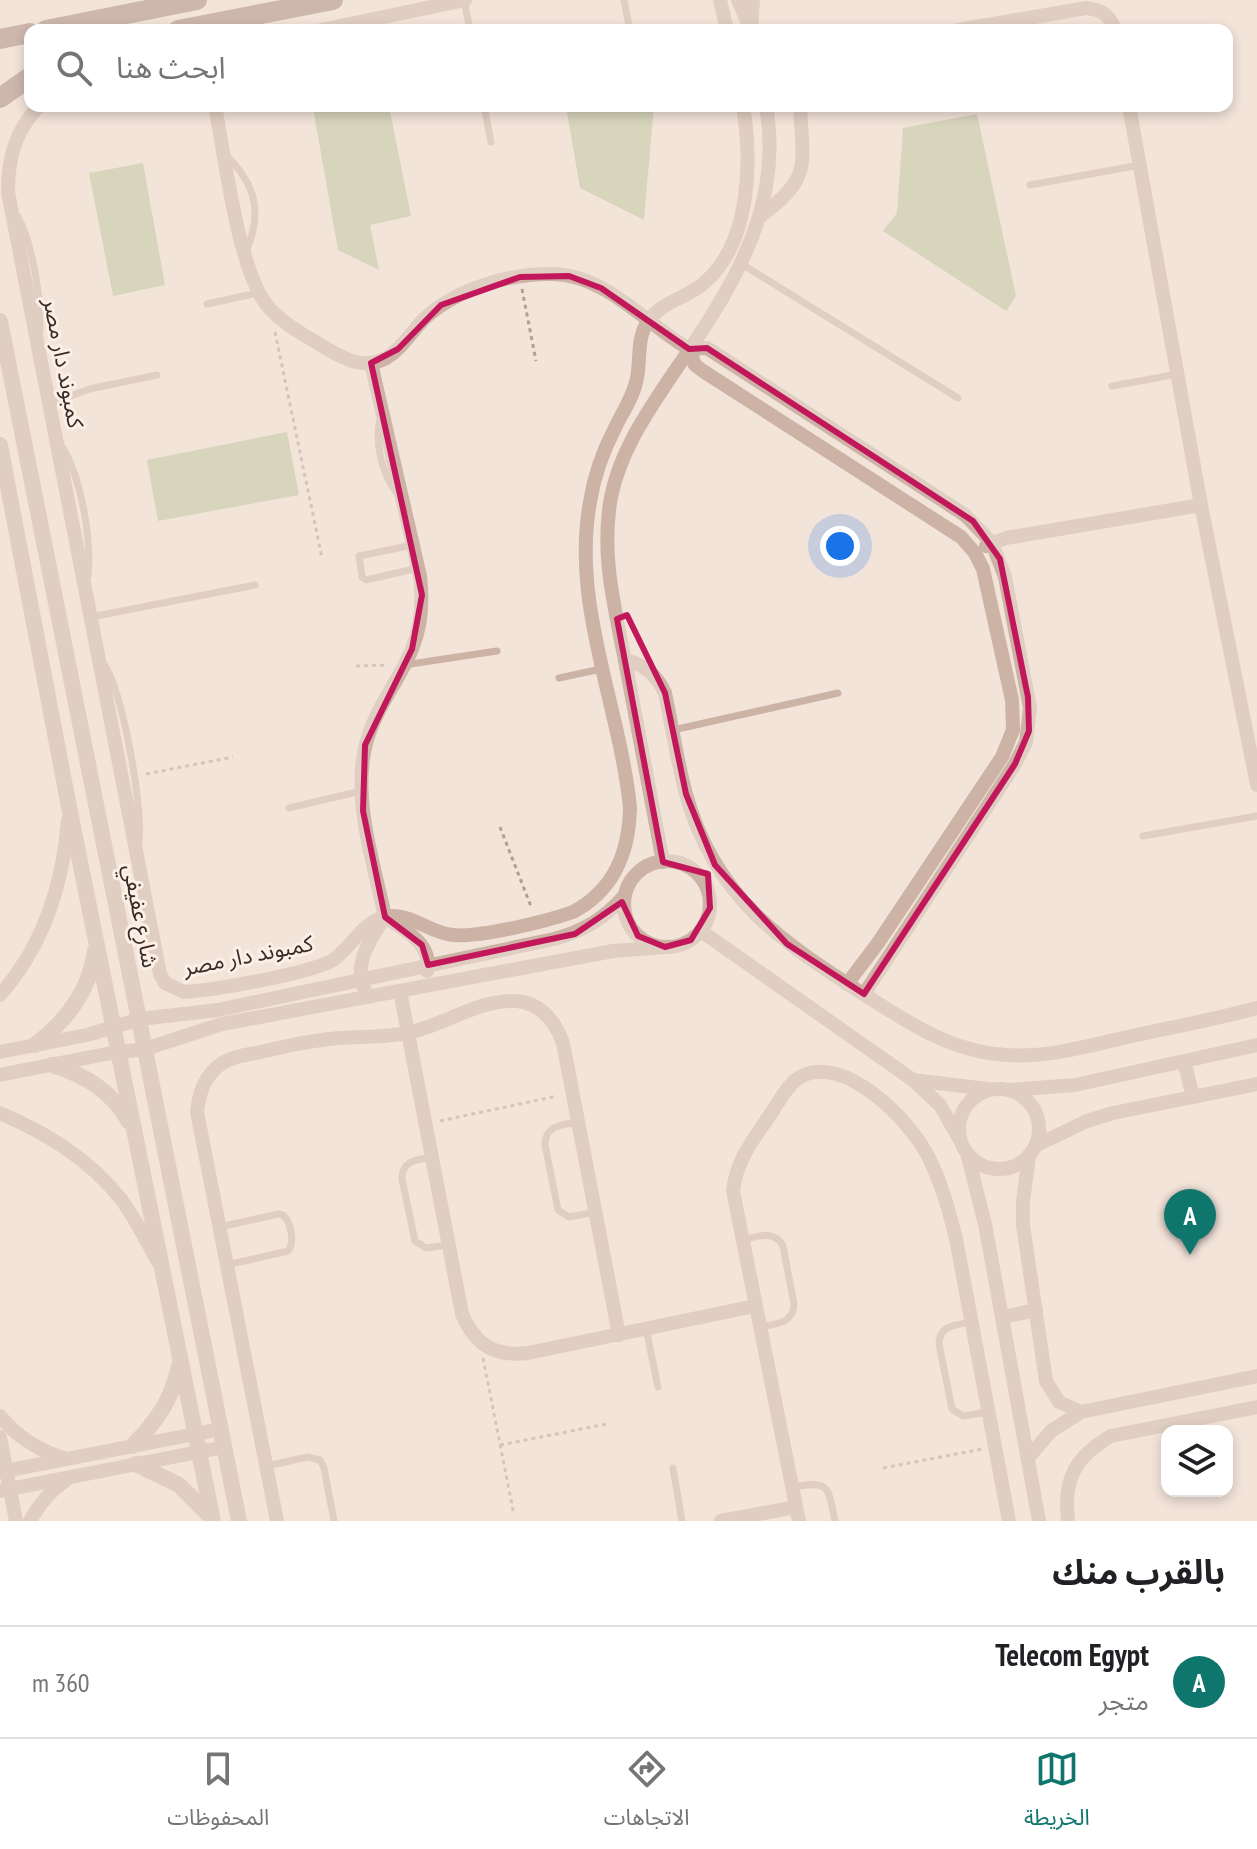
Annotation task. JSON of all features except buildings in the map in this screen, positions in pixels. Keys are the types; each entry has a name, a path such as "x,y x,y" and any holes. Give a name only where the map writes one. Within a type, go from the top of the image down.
{"main road":[{"path":"68,24 132,6 197,0"},
{"path":"209,24 333,0"},
{"path":"0,39 24,34"},
{"path":"0,98 24,81"}],"street":[{"path":"350,24 464,0"},
{"path":"720,0 726,24"},
{"path":"738,0 748,24"},
{"path":"751,24 753,0"},
{"path":"993,24 1086,8 1104,13 1113,24"},
{"name":"كمبوند دار مصر","path":"34,112 13,147 8,169 11,206 160,974 165,983 184,992 319,966 346,949 370,924 385,917"},
{"path":"216,112 245,256 258,293 270,309 292,327 345,360 371,363 390,356 441,305 483,286 520,277 553,274 586,280 689,349 695,365 703,371 941,522 975,553 985,577 1012,700 1014,720 1011,739 878,943 847,984"},
{"path":"385,917 404,917 432,930 457,936 537,922 573,912 599,895 617,870 628,840 628,792 585,565 587,522 601,460 637,382 641,337 648,322 664,305 705,283 731,244 745,197 748,173 743,112"},
{"path":"663,862 608,579 607,537 611,496 629,443 740,263 761,216 770,164 766,112"},
{"path":"761,216 787,196 797,181 802,162 800,112"},
{"path":"1130,112 1201,505 1257,785"},
{"name":"شارع عفيفي","path":"0,321 140,1019 185,1263 239,1521"},
{"path":"689,349 707,348 965,515 992,543 1003,568 1028,697 1030,719 1026,742 1015,764 864,994"},
{"path":"369,997 360,979 360,968 366,949 385,917 361,791 365,745 372,724 415,640 422,595 371,363"},
{"path":"0,445 69,807 213,1520"},
{"path":"975,553 1006,538 1201,505"},
{"path":"25,568 48,562"},
{"path":"625,660 650,670 665,693 686,794 696,823 724,877 743,902 775,934 847,984 934,1037 970,1050 1008,1055 1065,1051 1257,1008"},
{"path":"0,995 32,952 48,920 63,862 69,807"},
{"path":"0,1075 118,1051 145,1049 222,1024 613,951 665,947 678,946 701,931 710,908 705,884 687,867 663,862 650,865 630,882 624,910 638,936 650,944 665,947"},
{"path":"0,1052 114,1028 140,1019 218,1010 575,934 611,911 625,895"},
{"path":"385,917 422,945 428,955 422,987"},
{"path":"701,931 913,1080 940,1105 977,1163 990,1168 1018,1164 1032,1150 1087,1121 1257,1084"},
{"path":"35,1045 55,1030 84,989 93,966 96,941"},
{"path":"400,991 462,1314 480,1343 494,1351 511,1355 755,1306"},
{"path":"277,1521 197,1112 205,1081 216,1068 230,1059 309,1041 408,1033 431,1028 483,1007 516,1001 533,1005 547,1014 557,1027 563,1043 619,1335"},
{"path":"1039,1521 985,1224 959,1126 962,1113 981,1093 1075,1085 1257,1045"},
{"path":"1184,1061 1193,1097"},
{"path":"52,1065 73,1072 101,1089 123,1112 134,1131"},
{"path":"721,1521 798,1514 733,1191 735,1173 742,1156 788,1087 801,1077 833,1071 848,1077 898,1115 928,1155 945,1195 1009,1521"},
{"path":"913,1080 960,1088 1001,1090 1021,1096 1031,1106 1039,1132 1032,1150 1023,1202 1023,1225 1046,1381 1051,1392 1069,1409 1081,1412"},
{"path":"0,1113 36,1129 96,1172 121,1200 162,1268"},
{"path":"1003,1317 1036,1310"},
{"path":"132,1446 164,1408 176,1381 180,1361"},
{"path":"1028,1458 1051,1431 1081,1412 1257,1376"},
{"path":"1068,1521 1065,1498 1070,1478 1094,1446 1111,1436 1257,1407"},
{"path":"0,1416 27,1441 67,1459"},
{"path":"3,1472 221,1429"},
{"path":"0,1437 5,1490 16,1521"},
{"path":"5,1490 224,1447"},
{"path":"136,1464 179,1485 213,1520"},
{"path":"30,1521 52,1490 70,1477"}],"lane":[{"path":"464,0 469,24"},
{"path":"624,0 629,24"},
{"path":"485,112 491,142"},
{"path":"1030,185 1140,165"},
{"path":"740,263 958,398"},
{"path":"207,304 258,293"},
{"path":"1112,386 1178,374"},
{"path":"50,404 89,389 157,375"},
{"path":"413,545 359,556 362,577 366,580 418,568"},
{"path":"91,617 255,585"},
{"path":"404,665 497,651"},
{"path":"99,655 116,688 140,823 138,856"},
{"path":"559,678 604,669"},
{"path":"673,730 838,693"},
{"path":"289,808 361,791"},
{"path":"1143,836 1257,816"},
{"path":"578,1122 556,1127 545,1136 556,1206 569,1217 596,1212"},
{"path":"432,1157 409,1162 403,1169 408,1208 418,1244 426,1248 449,1245"},
{"path":"220,1227 278,1214 288,1221 292,1244 288,1251 227,1265"},
{"path":"742,1240 771,1235 778,1238 783,1246 793,1313 787,1320 759,1327"},
{"path":"972,1322 946,1328 940,1335 939,1344 952,1409 963,1416 989,1412"},
{"path":"646,1329 658,1387"},
{"path":"266,1466 307,1457 320,1460 334,1521"},
{"path":"673,1468 682,1521"},
{"path":"792,1487 817,1483 825,1486 830,1494 835,1521"}],"path":[{"path":"520,277 536,361"},
{"path":"270,309 322,558"},
{"path":"356,666 404,665"},
{"path":"133,777 233,757"},
{"path":"500,827 537,922"},
{"path":"425,1124 573,1093"},
{"path":"480,1343 514,1515"},
{"path":"500,1445 607,1424"},
{"path":"883,1468 995,1446"}],"highlighted area":[{"path":"569,276 601,288 689,349 707,348 973,521 1000,559 1028,697 1029,731 1015,764 864,994 787,944 715,865 686,794 665,693 627,615 617,619 663,862 708,874 710,908 691,940 665,947 638,936 622,902 575,934 428,965 422,945 385,917 363,811 365,745 412,649 422,595 371,363 398,349 441,305 520,277"}],"green space":[{"path":"314,112 390,112 411,216 370,225 379,270 338,250"},
{"path":"567,112 653,112 644,220 580,188"},
{"path":"977,114 1016,296 1006,311 883,231 897,213 903,128"},
{"path":"143,163 165,285 113,296 89,173"},
{"path":"287,432 299,495 158,521 147,460"}],"place":[{"name":"Telecom Egypt","path":"1190,1255"}]}
